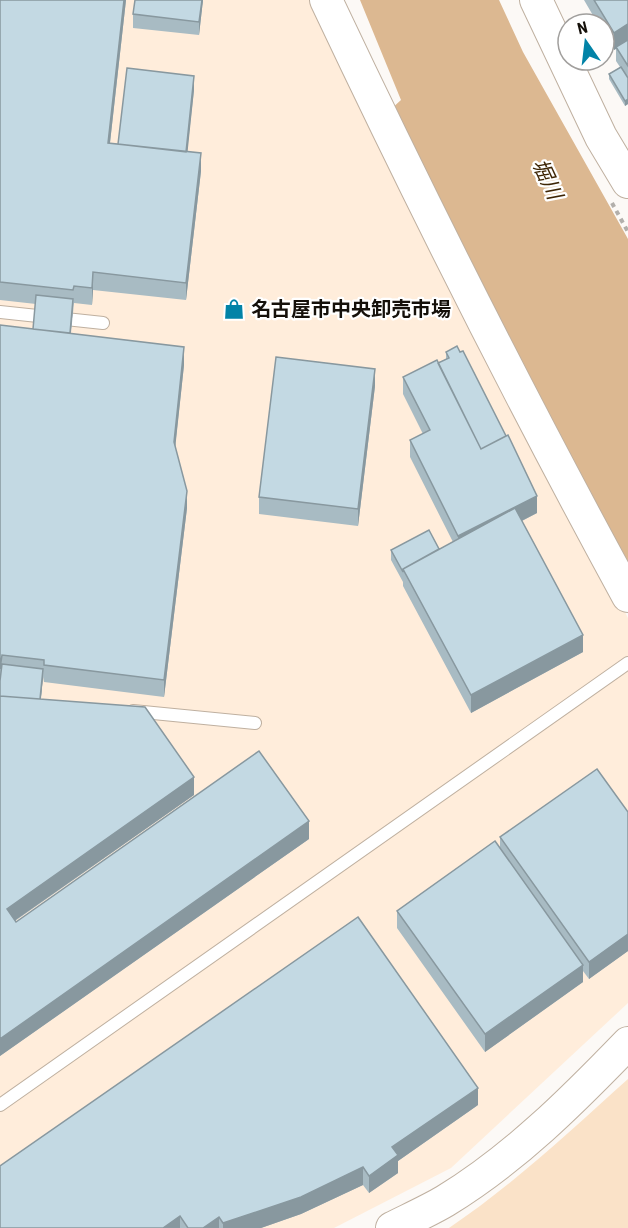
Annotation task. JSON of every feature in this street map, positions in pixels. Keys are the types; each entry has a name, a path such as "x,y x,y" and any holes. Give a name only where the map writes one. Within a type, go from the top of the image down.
{"street":[{"path":"326,0 403,162 580,508 628,596"},
{"path":"536,0 601,137 628,182"},
{"path":"392,1228 445,1201 513,1153 568,1104 628,1043"}],"lane":[{"path":"0,312 104,323"},
{"path":"0,1105 628,663"},
{"path":"116,710 255,723"}],"shaded area":[{"name":"名古屋市中央卸売市場","path":"0,0 309,0 628,618 628,1003 451,1168 334,1228 0,1228"},
{"path":"628,1079 628,1228 449,1228 518,1176"}],"water":[{"name":"堀川","path":"360,0 499,0 523,52 628,239 628,576 390,110 401,100"}],"building":[{"path":"0,0 124,0 108,143 201,153 186,283 93,272 92,288 74,286 73,290 0,282"},
{"path":"135,0 202,0 199,22 133,14"},
{"path":"594,0 628,0 628,24 616,32 616,12 601,12"},
{"path":"628,40 628,66 616,47"},
{"path":"621,67 628,78 628,99 625,101 609,74"},
{"path":"127,68 194,76 186,152 118,144"},
{"path":"36,295 73,299 70,333 33,329"},
{"path":"0,325 184,347 174,442 187,491 164,680 44,665 44,660 2,655 0,669"},
{"path":"457,346 460,352 463,351 506,436 481,449 438,363 449,358 446,352"},
{"path":"276,357 375,369 358,509 259,497"},
{"path":"437,360 481,449 508,435 537,496 458,536 410,440 430,430 403,377"},
{"path":"515,508 583,635 471,695 403,569"},
{"path":"429,530 439,549 403,569 403,572 391,550"},
{"path":"2,664 43,669 40,699 0,696"},
{"path":"0,696 145,707 194,777 7,909 16,922 259,751 309,821 0,1039"},
{"path":"597,769 628,812 628,934 589,962 500,837"},
{"path":"495,841 583,965 485,1034 397,911"},
{"path":"358,917 478,1088 392,1147 398,1155 369,1176 363,1167 301,1197 223,1223 219,1217 203,1228 188,1228 180,1216 163,1228 0,1228 0,1166"}],"place":[{"name":"名古屋市中央卸売市場","path":"234,309"}]}
